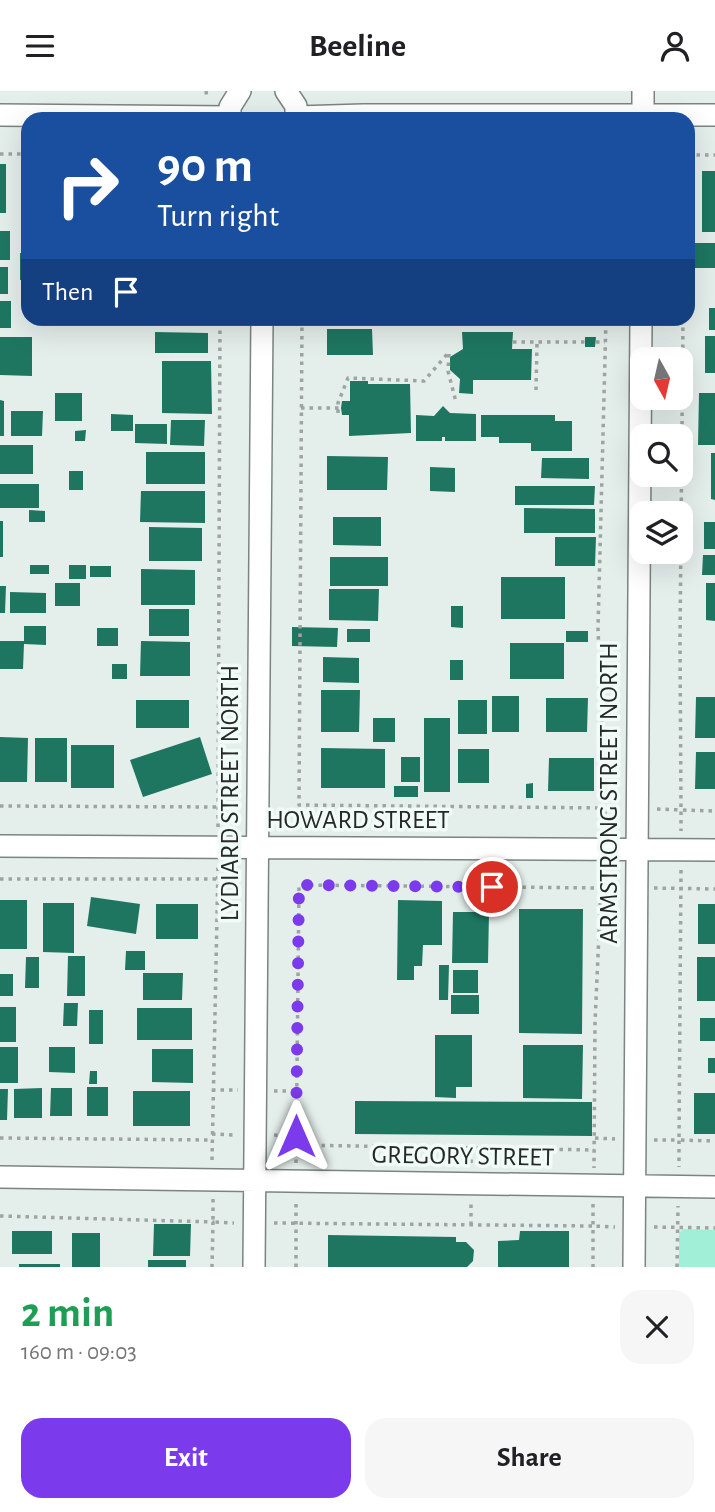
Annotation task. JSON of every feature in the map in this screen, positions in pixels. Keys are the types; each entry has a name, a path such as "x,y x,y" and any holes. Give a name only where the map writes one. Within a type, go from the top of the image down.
{"street":[{"path":"231,112 234,99 240,91"},
{"path":"286,91 296,106 296,112"},
{"path":"643,91 643,112"},
{"path":"0,115 21,115"},
{"path":"695,115 715,115"},
{"name":"LYDIARD STREET NORTH","path":"254,1267 262,326"},
{"name":"ARMSTRONG STREET NORTH","path":"634,1267 641,326"},
{"name":"HOWARD STREET","path":"0,846 715,850"},
{"name":"GREGORY STREET","path":"0,1177 715,1187"}],"path":[{"path":"0,154 21,154"},
{"path":"695,155 715,155"},
{"path":"0,806 219,807 220,326"},
{"path":"302,326 299,805 605,807 598,628 606,326"},
{"path":"684,326 681,810 715,811"},
{"path":"513,342 585,342"},
{"path":"536,390 537,342"},
{"path":"596,342 606,342"},
{"path":"301,408 339,410 348,378 424,381 449,352 448,371 456,402"},
{"path":"0,879 218,879 212,1140 0,1138"},
{"path":"299,885 601,888 595,1023 594,1138 594,1150 296,1145 299,885"},
{"path":"677,1267 680,888 715,888"},
{"path":"594,1138 715,1141"},
{"path":"0,1216 213,1222 212,1267"},
{"path":"296,1267 296,1223 310,1223 593,1226 593,1267"},
{"path":"677,1228 715,1228"}],"green space":[{"path":"683,1229 715,1230 715,1267 679,1267 679,1233"}],"building":[{"path":"0,164 6,164 6,213 0,213"},
{"path":"702,171 715,171 715,232 702,232"},
{"path":"0,231 10,231 10,260 0,260"},
{"path":"695,243 715,243 715,268 695,268"},
{"path":"0,267 8,267 8,294 0,294"},
{"path":"0,301 11,301 11,328 0,328"},
{"path":"709,308 715,308 715,330 709,330"},
{"path":"327,329 372,329 373,355 327,355"},
{"path":"155,332 208,333 208,353 155,353"},
{"path":"462,332 513,332 512,349 532,349 531,380 473,380 473,394 459,393 460,379 450,370 450,357 463,349"},
{"path":"705,336 715,336 715,373 705,373"},
{"path":"0,337 32,337 32,376 0,375"},
{"path":"585,337 596,337 595,347 585,347"},
{"path":"162,361 211,361 212,414 162,413"},
{"path":"350,381 410,384 411,433 349,436 349,415 342,415 341,408 342,401 350,401"},
{"path":"55,393 82,393 82,421 55,421"},
{"path":"699,393 715,393 715,445 698,445"},
{"path":"0,400 4,401 4,436 0,436"},
{"path":"443,406 450,413 476,414 476,441 445,441 445,437 442,437 442,441 416,441 416,415 434,416"},
{"path":"11,411 43,411 42,436 11,436"},
{"path":"111,414 133,415 133,431 111,431"},
{"path":"481,415 555,415 555,421 572,421 572,451 531,451 531,443 499,443 499,437 481,437"},
{"path":"171,420 205,420 204,446 170,445"},
{"path":"135,424 167,424 167,444 135,443"},
{"path":"86,430 85,441 75,441 75,431"},
{"path":"0,445 33,445 33,474 0,474"},
{"path":"146,452 205,452 205,484 146,484"},
{"path":"711,453 715,453 715,500 711,499"},
{"path":"327,456 388,457 387,490 327,490"},
{"path":"542,458 589,458 589,479 541,478"},
{"path":"430,467 455,468 455,492 430,491"},
{"path":"69,471 83,471 83,490 69,490"},
{"path":"0,484 39,484 39,508 0,508"},
{"path":"515,486 595,486 594,505 515,505"},
{"path":"141,491 205,491 205,523 140,522"},
{"path":"524,508 595,509 595,533 524,533"},
{"path":"29,510 45,511 45,522 29,522"},
{"path":"333,517 381,517 381,546 333,545"},
{"path":"0,521 3,521 3,557 0,557"},
{"path":"704,522 715,522 715,549 704,549"},
{"path":"149,527 202,528 202,561 149,561"},
{"path":"555,537 596,537 595,566 555,566"},
{"path":"703,555 715,555 715,575 702,575"},
{"path":"330,557 388,557 388,586 330,586"},
{"path":"30,565 49,565 49,574 30,574"},
{"path":"69,565 86,565 86,579 69,579"},
{"path":"90,566 111,566 111,577 90,577"},
{"path":"141,569 195,570 195,605 141,605"},
{"path":"501,577 565,577 565,619 501,619"},
{"path":"55,583 80,583 80,606 55,606"},
{"path":"706,583 715,583 715,621 706,620"},
{"path":"0,586 6,586 5,613 0,613"},
{"path":"329,589 379,589 378,621 329,620"},
{"path":"10,592 46,593 46,613 10,613"},
{"path":"451,606 463,606 463,628 451,627"},
{"path":"149,609 189,609 189,636 149,636"},
{"path":"24,626 46,626 46,645 24,644 23,669 0,669 0,641 24,641"},
{"path":"292,627 338,628 337,647 292,646"},
{"path":"97,628 118,628 118,646 97,646"},
{"path":"347,629 370,629 370,642 347,642"},
{"path":"566,631 588,631 588,642 566,642"},
{"path":"141,641 190,642 190,676 140,676"},
{"path":"510,643 564,643 564,679 510,679"},
{"path":"323,657 359,658 359,683 323,682"},
{"path":"450,660 463,660 463,680 450,680"},
{"path":"112,664 127,664 127,679 112,679"},
{"path":"321,690 360,690 359,732 321,732"},
{"path":"492,696 519,696 519,732 492,732"},
{"path":"696,697 715,697 715,738 695,738"},
{"path":"546,698 588,698 587,732 546,732"},
{"path":"136,700 189,700 189,728 136,728"},
{"path":"458,700 487,700 487,734 458,734"},
{"path":"373,718 395,718 395,742 373,742"},
{"path":"424,718 450,718 450,792 424,792"},
{"path":"0,737 28,738 27,782 0,782"},
{"path":"200,737 212,774 143,797 130,760"},
{"path":"35,738 67,738 67,782 35,782"},
{"path":"71,745 114,745 114,788 71,788"},
{"path":"321,748 385,749 385,788 321,788"},
{"path":"458,749 489,749 489,783 458,783"},
{"path":"696,752 715,752 715,789 695,789"},
{"path":"401,757 420,757 420,782 401,782"},
{"path":"549,758 594,758 594,791 548,791"},
{"path":"533,783 533,798 526,798 526,784"},
{"path":"394,786 418,786 418,797 394,797"},
{"path":"91,897 140,904 136,934 87,926"},
{"path":"0,900 27,900 27,949 0,949"},
{"path":"398,900 442,901 442,945 423,945 422,966 414,966 414,980 397,980"},
{"path":"43,903 74,903 74,953 43,952"},
{"path":"156,904 198,904 198,939 156,939"},
{"path":"698,904 715,904 715,944 698,944"},
{"path":"519,909 583,909 582,1034 519,1033"},
{"path":"453,912 489,912 488,963 452,963"},
{"path":"126,951 145,951 145,970 125,970"},
{"path":"68,956 85,956 85,996 67,996"},
{"path":"26,957 39,957 39,988 25,988"},
{"path":"697,957 715,957 715,1001 697,1001"},
{"path":"439,965 449,965 448,1000 439,1000"},
{"path":"453,970 478,970 478,993 453,993"},
{"path":"143,973 183,973 182,1000 143,1000"},
{"path":"0,974 13,974 13,996 0,996"},
{"path":"451,995 479,995 479,1014 451,1014"},
{"path":"64,1003 78,1003 77,1026 63,1026"},
{"path":"0,1007 16,1007 16,1042 0,1042"},
{"path":"137,1008 192,1008 192,1040 137,1040"},
{"path":"89,1010 103,1010 103,1044 89,1044"},
{"path":"700,1018 715,1018 715,1041 700,1041"},
{"path":"435,1035 472,1035 472,1087 456,1087 456,1098 435,1097"},
{"path":"523,1045 583,1045 582,1099 523,1098"},
{"path":"0,1047 18,1047 18,1083 0,1083"},
{"path":"49,1047 75,1047 75,1073 49,1072"},
{"path":"152,1049 193,1049 193,1083 152,1082"},
{"path":"708,1058 715,1058 715,1073 708,1073"},
{"path":"90,1071 97,1071 97,1084 89,1084"},
{"path":"87,1087 108,1087 108,1116 87,1116"},
{"path":"42,1088 42,1118 14,1118 14,1089"},
{"path":"51,1088 72,1088 72,1116 50,1116"},
{"path":"0,1089 8,1089 7,1120 0,1120"},
{"path":"133,1091 190,1091 190,1126 133,1126"},
{"path":"694,1093 715,1093 715,1134 694,1134"},
{"path":"355,1101 592,1102 592,1136 355,1134"},
{"path":"154,1224 191,1224 190,1256 153,1256"},
{"path":"12,1231 52,1231 52,1254 12,1254"},
{"path":"520,1231 569,1231 569,1267 498,1267 498,1241 519,1240"},
{"path":"72,1233 100,1233 100,1267 72,1267"},
{"path":"328,1235 456,1237 456,1242 466,1242 474,1250 473,1261 467,1267 328,1267"},
{"path":"148,1260 186,1260 186,1267 148,1267"},
{"path":"19,1264 60,1264 60,1267 19,1267"}],"route":[{"path":"296,1136 299,885 492,887"}]}
